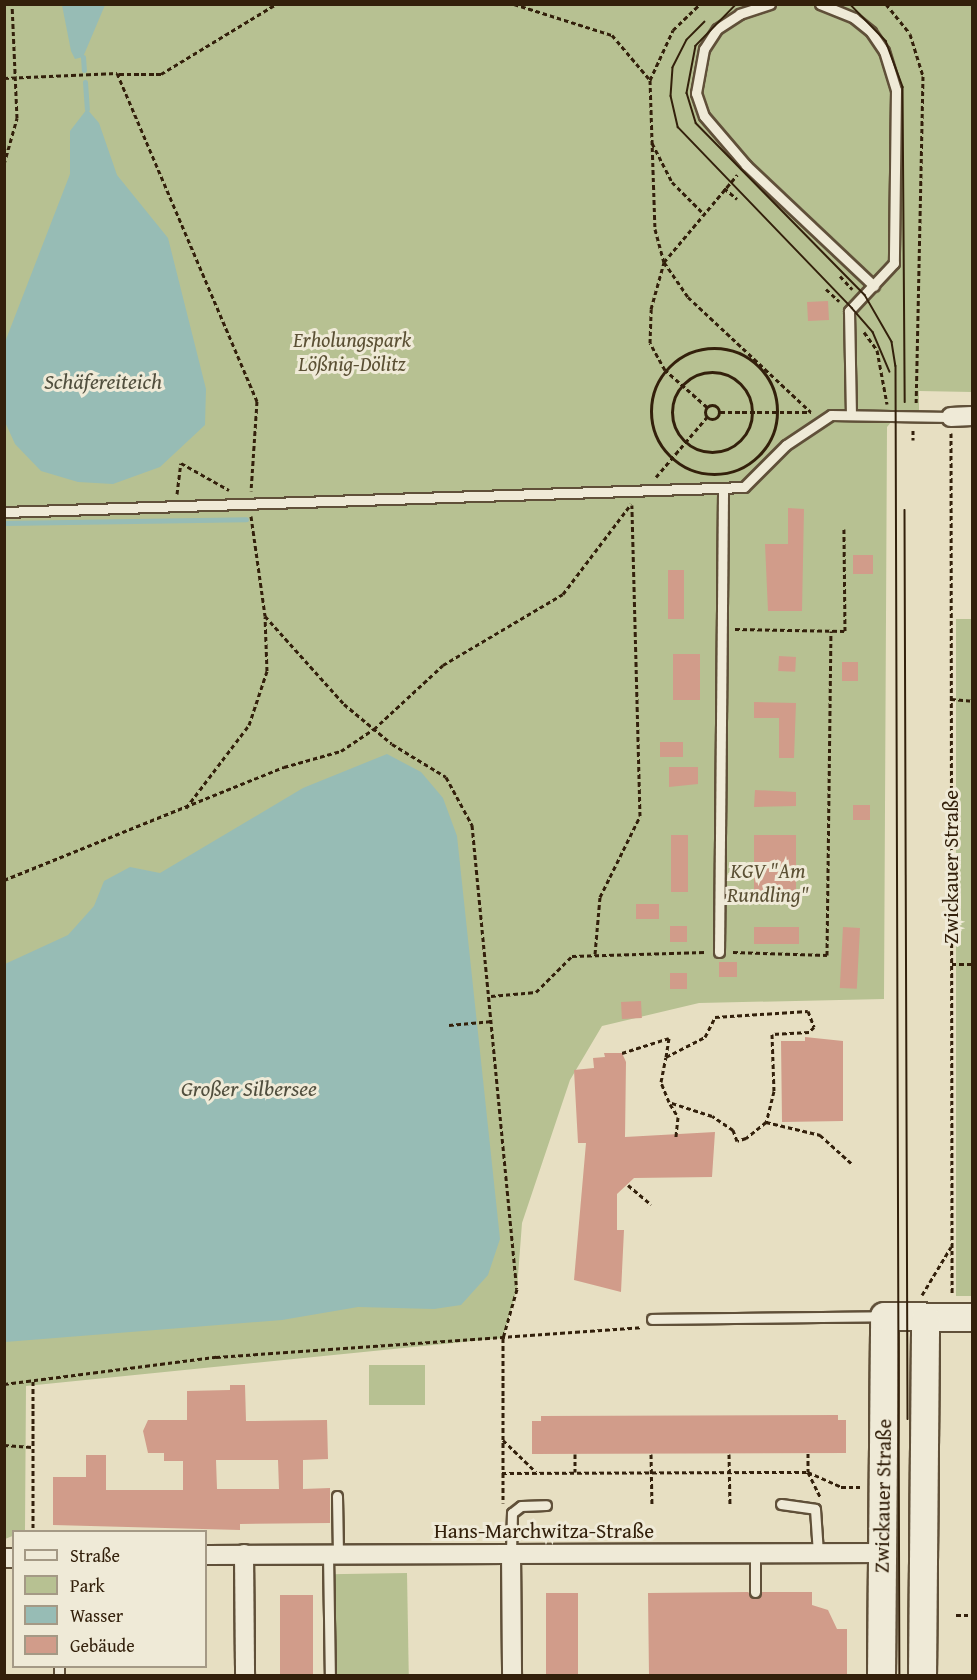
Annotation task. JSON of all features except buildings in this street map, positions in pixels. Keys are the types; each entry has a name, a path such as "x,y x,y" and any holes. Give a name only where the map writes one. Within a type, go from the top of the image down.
{"main road":[{"path":"906,1317 962,1317"},
{"name":"Zwickauer Straße","path":"881,1676 883,1553 906,1317"},
{"name":"Zwickauer Straße","path":"906,1317 922,1676"}],"street":[{"path":"951,417 972,416"},
{"path":"511,1553 512,1676"},
{"name":"Hans-Marchwitza-Straße","path":"207,1555 883,1553"},
{"path":"244,1554 245,1676"}],"lane":[{"path":"770,4 740,14 717,29 696,70 704,116 746,165 850,268 874,285"},
{"path":"820,4 854,18 871,32 884,51 896,90 898,232 894,263 849,311 851,415"},
{"path":"4,512 249,506 744,487 804,430 831,416 887,414 951,417"},
{"path":"719,952 719,628 723,489"},
{"path":"652,1318 906,1317"},
{"path":"330,1676 337,1496"},
{"path":"781,1504 815,1509 818,1553"},
{"path":"511,1553 512,1513 522,1506 546,1505"},
{"path":"755,1553 755,1592"}],"path":[{"path":"4,164 17,118 12,4"},
{"path":"4,78 117,73 128,78 161,74 276,4"},
{"path":"514,4 612,35 650,80"},
{"path":"700,4 673,30 650,80 650,139 655,229 664,262 688,297 811,412"},
{"path":"886,4 910,34 923,76 916,415"},
{"path":"117,73 257,401 249,506 265,616 267,671 249,725 185,809"},
{"path":"650,139 672,182 704,214"},
{"path":"707,407 681,387 665,370 650,343 651,309 664,262 724,188 746,165"},
{"path":"724,188 737,199"},
{"path":"826,289 849,311 877,350 887,384 887,414"},
{"path":"703,348 725,348 763,369 779,411 770,441 750,464 709,475 671,458 653,429 651,411 665,370 703,348"},
{"path":"704,373 731,377 742,386 752,411 744,436 735,446 709,452 685,441 673,421 681,387 704,373"},
{"path":"707,407 714,405 720,412"},
{"path":"4,880 185,809 284,767 341,751 374,729 443,664 563,594 632,503 646,490 707,417 707,407"},
{"path":"720,412 811,412 831,416"},
{"path":"707,417 716,418 720,412"},
{"name":"Zwickauer Straße","path":"951,417 952,1245 962,1317"},
{"path":"175,508 181,463 211,476 249,506"},
{"path":"595,954 600,897 640,816 632,503"},
{"path":"719,628 845,630 844,529"},
{"path":"265,616 304,666 374,729 446,777 472,825 491,996 517,1289 503,1338 503,1506"},
{"path":"491,996 536,992 572,956 719,952 826,954 831,631"},
{"path":"951,699 972,701"},
{"path":"952,964 972,964"},
{"path":"666,1057 705,1037 715,1017 808,1011 814,1027 809,1032 772,1034 774,1091 766,1122 737,1141 733,1130 712,1116 669,1102"},
{"path":"449,1025 493,1021"},
{"path":"622,1053 669,1038 661,1082 678,1117 676,1137"},
{"path":"766,1122 820,1135 851,1162"},
{"path":"628,1185 651,1204"},
{"path":"906,1317 952,1245"},
{"path":"4,1384 216,1357 635,1331 652,1318"},
{"path":"33,1381 33,1530"},
{"path":"503,1440 536,1472"},
{"path":"4,1445 33,1447"},
{"path":"574,1454 575,1472"},
{"path":"651,1454 652,1505"},
{"path":"729,1454 730,1504"},
{"path":"502,1473 808,1472 841,1487 859,1487"},
{"path":"956,1614 972,1614"}],"green space":[{"name":"Erholungspark Lößnig-Dölitz","path":"4,5 972,5 972,392 919,391 919,415 897,415 887,427 884,999 699,1003 602,1026 570,1080 522,1223 517,1289 503,1338 26,1386 25,1530 12,1530 12,1536 5,1539"},
{"path":"956,619 972,619 972,1296 956,1296"},
{"path":"369,1365 425,1365 425,1405 369,1405"},
{"path":"407,1573 409,1675 331,1676 329,1574"}],"water":[{"path":"62,5 105,5 83,57 75,59 71,51"},
{"name":"Schäfereiteich","path":"87,109 99,123 117,175 168,238 206,389 205,425 160,467 113,484 78,482 41,471 15,444 5,422 5,342 70,174 70,131"},
{"name":"Großer Silbersee","path":"387,754 421,772 443,798 457,836 500,1239 488,1275 461,1305 434,1309 358,1307 282,1320 5,1342 5,964 68,935 94,906 104,881 130,867 160,873 303,788"}],"waterway":[{"path":"83,57 84,70"},
{"path":"85,82 87,109"},
{"path":"4,523 246,519"}],"tram line":[{"path":"737,4 696,46 687,93 696,123 865,295 892,342 896,366 900,1676"},
{"path":"850,4 886,41 903,87 905,402"},
{"path":"705,22 687,40 673,68 671,96 678,127 873,332 890,372"},
{"path":"905,510 908,1419"}],"park label":[{"name":"KGV \"Am Rundling\"","path":"768,883"}]}
